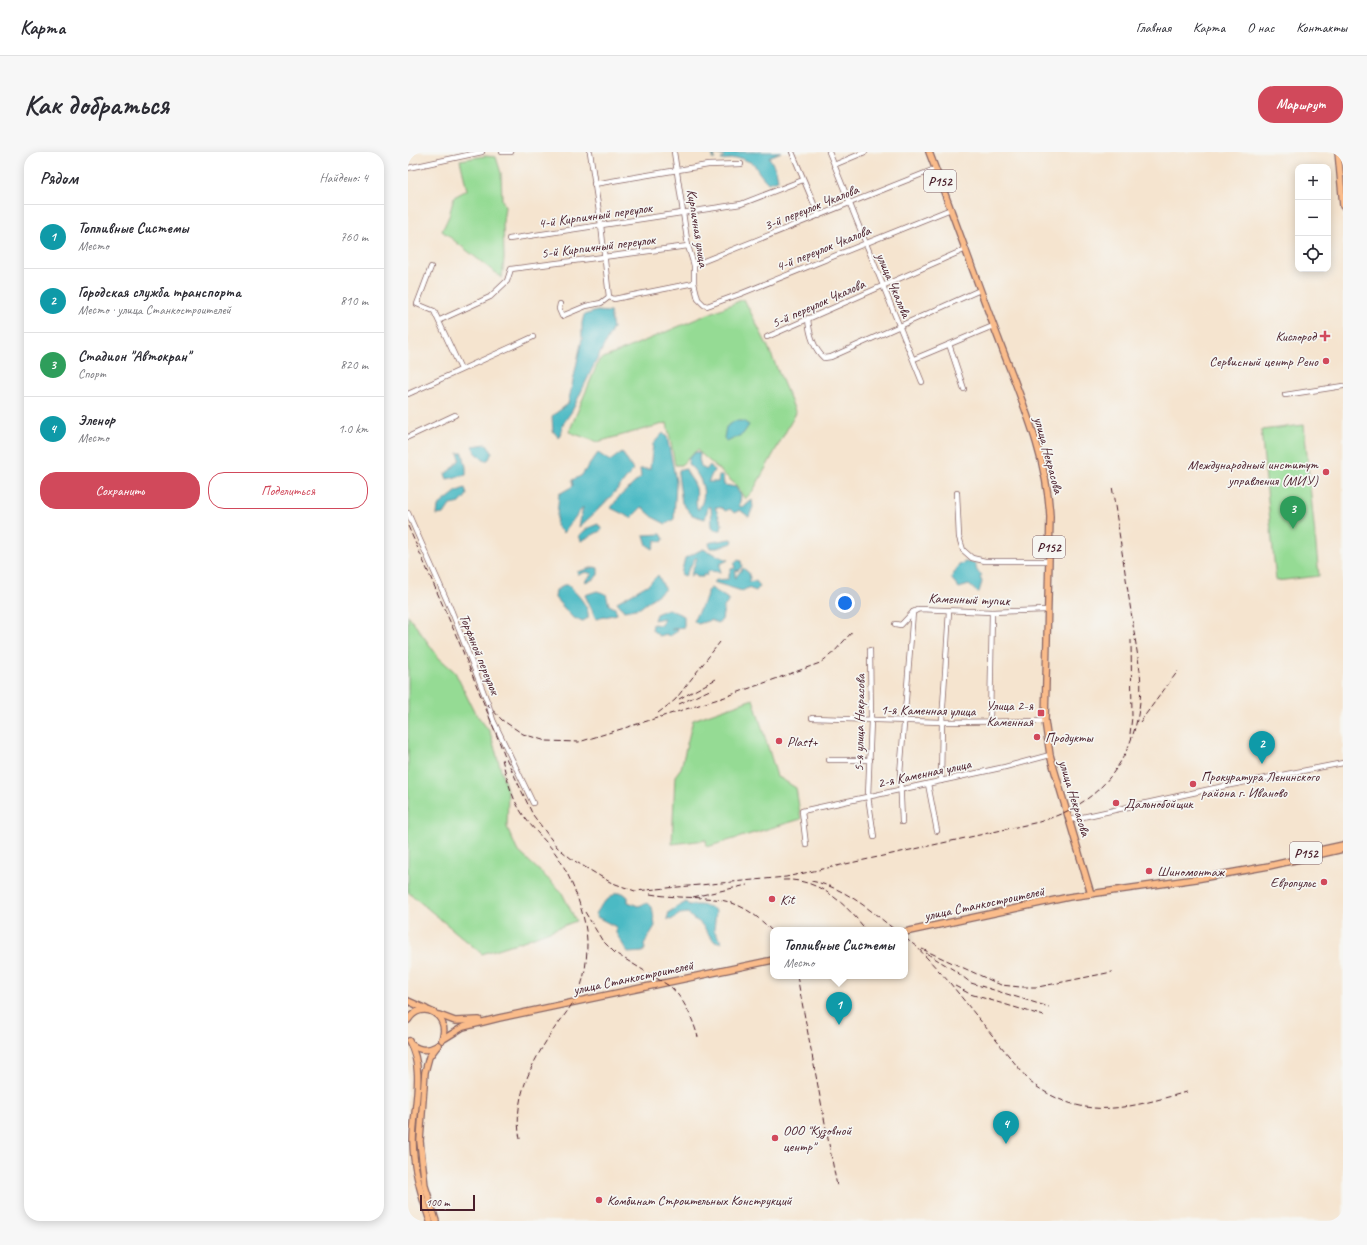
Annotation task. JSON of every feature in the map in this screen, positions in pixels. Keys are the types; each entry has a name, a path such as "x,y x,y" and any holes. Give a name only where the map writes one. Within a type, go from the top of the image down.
{"main road":[{"name":"улица Некрасова","path":"930,152 1038,448 1046,484 1050,517 1045,721 1050,755 1090,893"},
{"path":"1339,152 1343,176"},
{"path":"1339,152 1343,206"},
{"name":"улица Станкостроителей","path":"908,931 1090,893 1269,862 1343,845"},
{"name":"улица Станкостроителей","path":"1090,893 1196,879 1269,866 1343,849"},
{"name":"улица Станкостроителей","path":"436,1221 425,1186 420,1141 425,1072 430,1057 442,1040 463,1027 499,1018 770,961"},
{"name":"улица Станкостроителей","path":"408,1001 449,1019 461,1021 499,1018"},
{"path":"408,1020 418,1012 432,1011 443,1021 445,1028 442,1040"},
{"path":"408,1041 413,1046 426,1050 438,1045"},
{"path":"408,1041 416,1058 417,1074 413,1141 418,1187 430,1221"}],"street":[{"path":"408,168 482,152"},
{"path":"502,152 511,152"},
{"path":"590,152 601,225 609,297"},
{"name":"Кирпичная улица","path":"674,152 678,169 688,246 694,265 694,283 698,299 704,305"},
{"path":"792,152 819,216"},
{"name":"улица Чкалова","path":"829,152 914,359 922,382"},
{"path":"834,165 864,152"},
{"path":"594,184 678,169 708,165 741,164"},
{"name":"3-й переулок Чкалова","path":"694,265 935,169"},
{"name":"4-й Кирпичный переулок","path":"509,239 741,204 803,180"},
{"name":"4-й переулок Чкалова","path":"704,305 708,306 740,294 951,209"},
{"name":"5-й Кирпичный переулок","path":"440,320 490,298 507,281 510,270 688,246"},
{"name":"5-й переулок Чкалова","path":"767,337 966,249"},
{"path":"431,267 417,304 434,310 440,320 461,369"},
{"path":"609,297 614,299 694,283"},
{"path":"808,318 809,330 819,353 824,358 831,357 899,325 980,290"},
{"path":"560,304 562,316 586,306 601,303 609,297"},
{"path":"914,359 994,326"},
{"path":"408,394 533,337"},
{"path":"949,344 964,389"},
{"path":"1285,395 1343,386"},
{"path":"408,437 455,415"},
{"path":"957,493 959,537 963,550 972,558 985,561 1048,561"},
{"name":"Торфяной переулок","path":"408,513 452,612 490,706 493,720 532,803"},
{"name":"Каменный тупик","path":"895,624 901,625 913,612 919,609 992,612 1047,610"},
{"path":"941,782 942,722 949,611"},
{"path":"902,822 899,791 913,612"},
{"path":"990,722 992,612"},
{"name":"5-я улица Некрасова","path":"870,650 871,720 868,796 874,837"},
{"name":"1-я Каменная улица","path":"812,718 942,722 1045,721"},
{"name":"2-я Каменная улица","path":"806,845 802,811 868,796 941,782 1050,755"},
{"path":"829,760 870,760"},
{"path":"1070,820 1207,789 1343,763"},
{"path":"928,784 937,831"}],"green space":[{"path":"485,156 496,157 501,173 502,199 505,207 503,222 504,258 502,278 442,231 449,216 454,197 467,190 460,160"},
{"path":"744,299 768,347 796,413 753,491 745,499 736,485 697,450 681,465 675,465 667,423 597,442 569,432 599,360"},
{"path":"1304,425 1319,576 1276,581 1261,430"},
{"path":"408,615 439,658 455,672 474,711 490,732 508,794 507,827 517,850 561,891 576,921 526,940 482,954 408,892"},
{"path":"753,699 777,776 796,788 801,819 707,847 706,840 672,844 675,776 681,768 693,720"}],"water":[{"path":"703,152 781,152 769,157 776,170 778,180 768,183 754,164 741,158 721,160 724,156 716,154 714,155 715,159 712,159 713,156 710,153 705,154"},
{"path":"597,311 610,312 613,328 572,411 563,424 559,438 553,431 552,416 568,404 582,339 582,323 584,315"},
{"path":"735,421 743,421 749,425 743,434 727,442 724,438 726,427"},
{"path":"663,433 667,437 676,481 674,519 666,524 654,518 642,507 631,518 611,508 618,498 641,477 640,469 650,469 653,444"},
{"path":"486,444 492,452 489,459 485,461 475,453 473,446"},
{"path":"622,452 633,470 608,500 586,521 579,527 583,507 563,533 556,526 559,494 573,486 572,480 581,476 598,453 610,461"},
{"path":"696,452 700,454 699,459 701,466 706,470 710,465 714,470 708,482 718,482 719,476 723,476 724,485 736,487 741,496 739,506 744,507 752,500 753,507 749,517 740,510 734,513 730,509 725,511 722,508 715,507 722,524 721,530 714,530 712,526 711,507 708,507 705,519 692,515 682,503 678,474 680,470 686,469 695,485 696,504 698,510 702,504 704,491 700,479 693,468 688,464 689,458"},
{"path":"458,453 463,453 466,475 447,479 445,474 454,467 460,459"},
{"path":"465,488 467,495 460,503 450,505 444,514 437,515 438,506 457,491"},
{"path":"598,524 602,530 581,541 579,535 588,528"},
{"path":"661,534 664,539 662,542 656,540 653,549 647,545 644,535"},
{"path":"730,539 733,540 732,543 718,548 710,548 709,543"},
{"path":"703,549 728,560 720,564 720,572 709,571 706,576 704,574 703,577 697,577 694,573 690,577 697,558 695,558 685,576 681,574 685,558"},
{"path":"738,560 741,561 742,566 739,570 735,571 735,578 743,568 749,573 750,578 748,582 756,581 760,586 756,591 748,588 742,591 713,582 728,579 731,569 735,568 734,564"},
{"path":"965,562 975,563 977,571 982,575 980,577 982,582 979,592 969,585 959,588 951,578 959,565"},
{"path":"594,567 598,568 598,575 592,580 584,582 592,574 586,572 578,575 577,572"},
{"path":"658,575 665,589 640,608 624,611 617,602 649,584"},
{"path":"563,585 568,585 582,600 587,609 588,618 583,621 573,618 555,598 556,590"},
{"path":"711,588 730,600 724,607 722,620 717,623 711,620 698,624 694,621 695,617 706,599 707,591"},
{"path":"597,591 606,594 609,605 615,608 617,614 596,619 585,595"},
{"path":"668,609 684,616 684,627 672,629 671,630 676,629 678,631 668,637 667,634 659,636 652,630 653,624 661,625 664,618 654,620 656,614"},
{"path":"616,893 623,893 628,897 628,902 638,906 648,903 652,907 655,926 644,944 645,949 643,952 628,953 616,933 616,927 597,917 596,914 602,904"},
{"path":"686,902 689,905 706,906 716,911 714,930 722,943 713,940 702,925 693,919 688,913 680,914 671,920 667,919 669,912"}],"railway":[{"path":"408,526 459,642 505,756 533,815 557,847 573,860 610,882 635,891 786,877 1039,822 1071,809 1096,791 1109,778 1129,745 1139,709 1141,690 1140,671 1112,486"},
{"path":"487,704 502,720 523,734 546,741 579,742 725,697 820,663 834,652 852,632"},
{"path":"1130,734 1132,717 1131,640"},
{"path":"658,713 675,700 720,642"},
{"path":"1140,722 1178,671"},
{"path":"679,699 718,678"},
{"path":"679,704 712,689"},
{"path":"502,759 509,785 524,817 556,853 570,879 585,923 587,943 587,955 583,980 577,996 538,1054 521,1095 518,1124 520,1139"},
{"path":"783,880 808,883 820,888 840,902 864,927"},
{"path":"811,881 834,888 856,900 891,927"},
{"path":"693,897 747,885"},
{"path":"650,894 716,899 729,902 743,908 758,918 770,929"},
{"path":"585,912 602,940 615,953 671,987 676,992 688,1010 698,1037"},
{"path":"908,940 917,947 950,983 1030,1082 1050,1095 1070,1103 1088,1107 1107,1108 1125,1107 1187,1092"},
{"path":"922,949 1001,985 1038,987 1112,972"},
{"path":"926,953 954,970 971,983 1049,1007"},
{"path":"798,979 837,1186"},
{"path":"955,986 970,994 1044,1016"}],"place":[{"name":"Кислород","path":"1325,336"},
{"name":"Сервисный центр Рено","path":"1326,361"},
{"name":"Международный институт управления (МИУ)","path":"1326,472"},
{"name":"Стадион \"Автокран\"","path":"1293,529"},
{"name":"Улица 2-я Каменная","path":"1041,713"},
{"name":"Продукты","path":"1037,737"},
{"name":"Plast+","path":"779,741"},
{"name":"Городская служба транспорта","path":"1262,764"},
{"name":"Прокуратура Ленинского района г. Иваново","path":"1193,784"},
{"name":"Дальнобойщик","path":"1116,803"},
{"name":"Шиномонтаж","path":"1149,871"},
{"name":"Европульс","path":"1324,882"},
{"name":"Kit","path":"772,899"},
{"name":"Топливные Системы","path":"839,1025"},
{"name":"ООО \"Кузовной центр\"","path":"775,1138"},
{"name":"Эленор","path":"1006,1144"},
{"name":"Комбинат Строительных Конструкций","path":"599,1200"}]}
